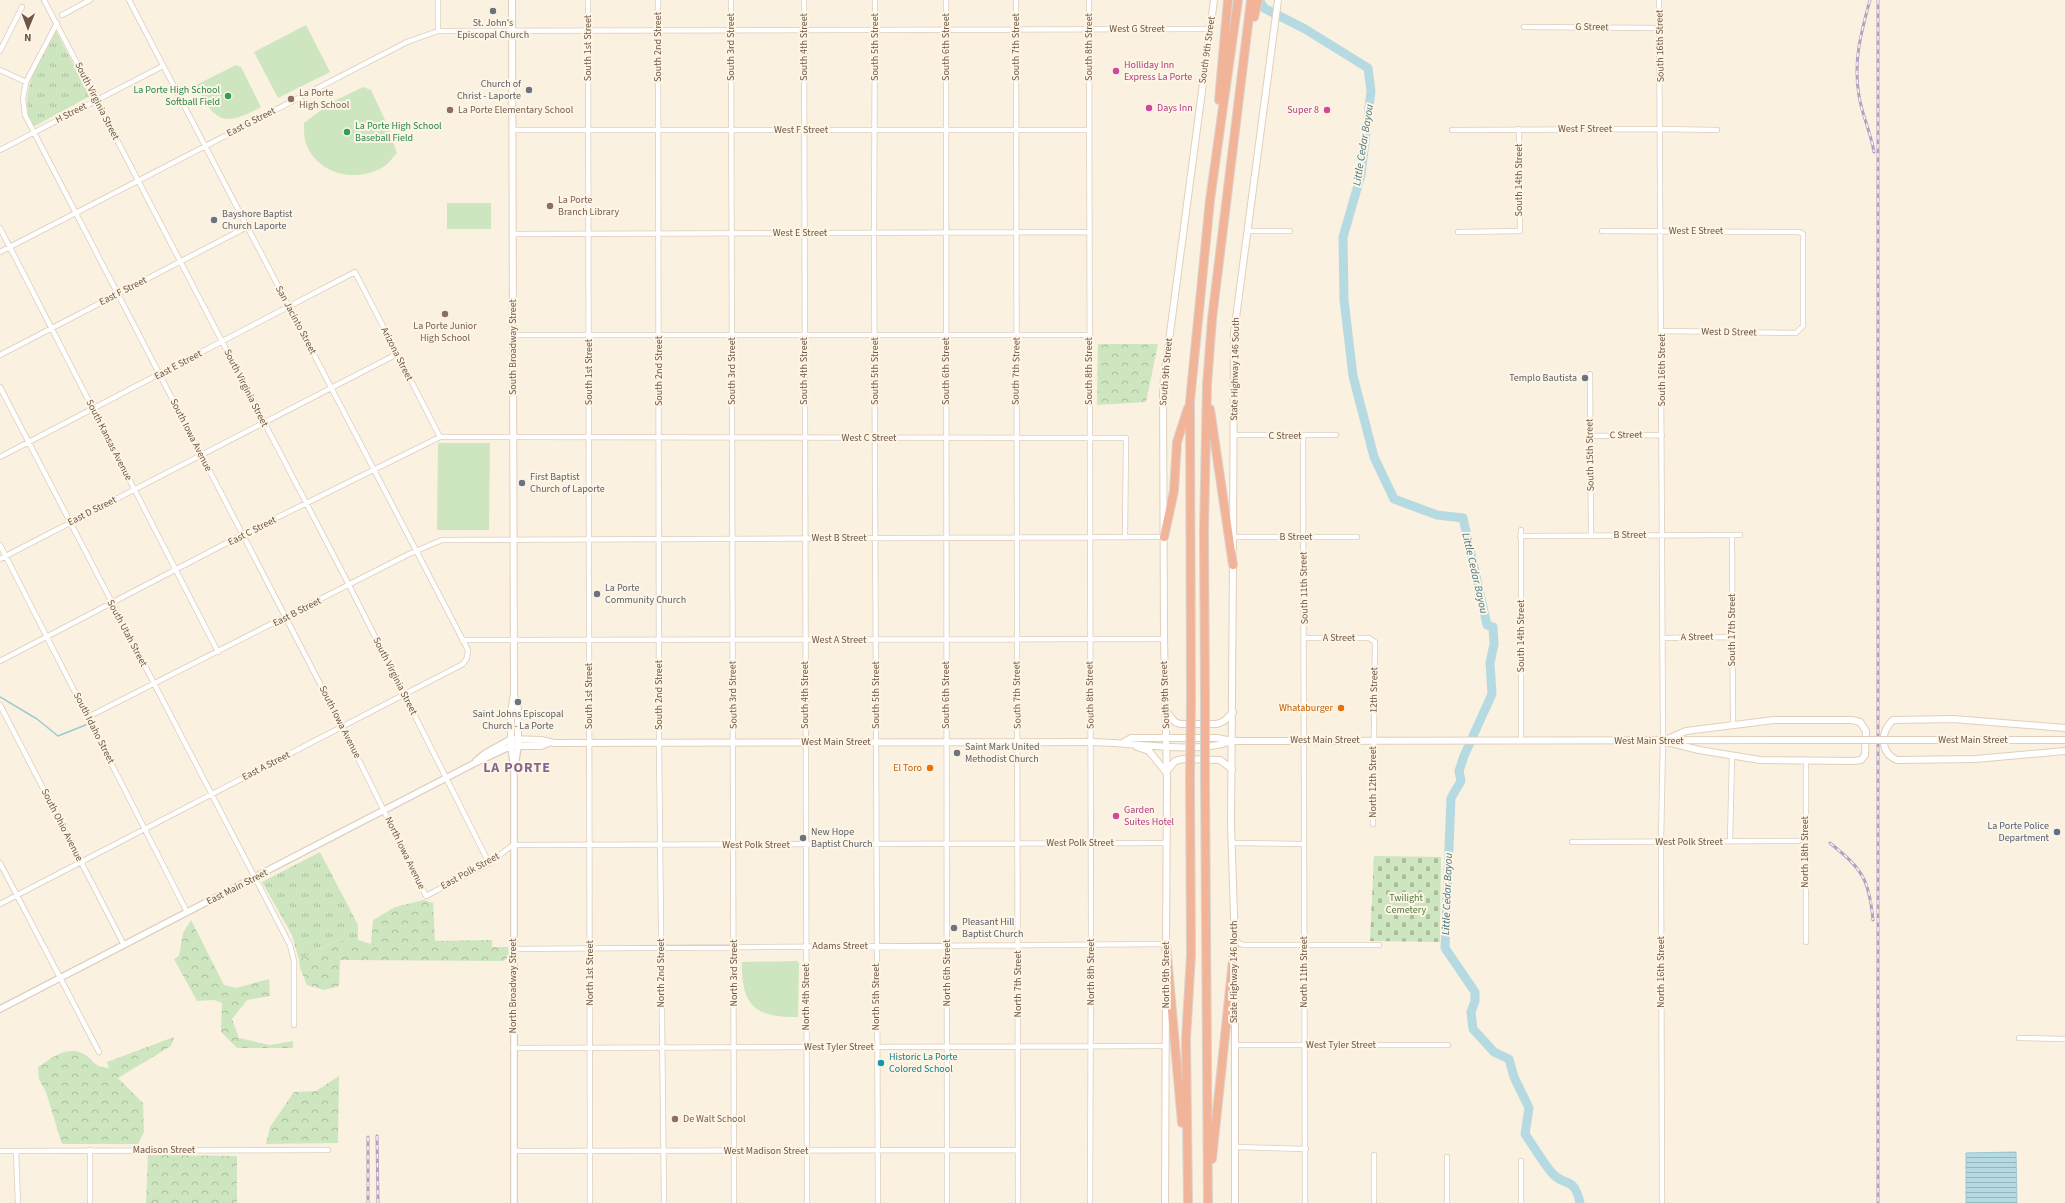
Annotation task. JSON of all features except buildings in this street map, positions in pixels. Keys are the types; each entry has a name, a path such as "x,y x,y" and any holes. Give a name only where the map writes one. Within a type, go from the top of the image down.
{"highway":[{"path":"1188,1203 1186,1039 1191,955 1190,401 1228,0"},
{"path":"1210,200 1238,0"},
{"path":"1208,1200 1204,529 1207,385 1212,319 1252,13 1251,0"},
{"path":"1252,13 1258,0"},
{"path":"1207,385 1233,565"},
{"path":"1164,537 1174,491 1177,442 1190,401"},
{"path":"1208,1200 1235,941"},
{"path":"1166,944 1188,1182"}],"main road":[{"name":"South Broadway Street","path":"511,746 511,712 514,694 512,0"},
{"name":"South 9th Street","path":"1166,746 1162,444 1163,386 1214,0"},
{"name":"State Highway 146 South","path":"1232,741 1234,333 1246,231 1278,1"},
{"name":"South Broadway Street","path":"514,694 518,708 518,747"},
{"path":"1166,710 1175,722 1180,724 1217,724 1224,721 1233,712"},
{"path":"2065,728 1953,719 1893,720 1885,732 1884,742 1885,750 1889,757 1897,760 1975,759 2065,751"},
{"path":"1774,720 1852,720 1860,722 1865,728 1866,750 1861,760 1806,762 1760,760 1732,756 1663,741 1686,731 1733,724 1774,720"},
{"name":"West Main Street","path":"1124,742 1131,738 1217,738 1232,741 2065,740"},
{"name":"West Main Street","path":"511,739 541,740 548,743 1124,742 1166,746 1218,746 1232,741"},
{"name":"State Highway 146 North","path":"1232,741 1232,843 1235,941 1235,1203"},
{"path":"1124,742 1128,746 1149,751 1166,772 1175,761 1183,759 1220,760 1232,769"},
{"name":"West Main Street","path":"511,746 541,746 548,743"},
{"name":"North 9th Street","path":"1165,1203 1166,746"}],"street":[{"name":"South Virginia Street","path":"44,0 307,503 405,694 489,863"},
{"path":"62,15 90,0"},
{"name":"San Jacinto Street","path":"129,0 462,640"},
{"path":"438,0 438,31"},
{"name":"South 1st Street","path":"588,0 587,234 589,336 589,743"},
{"name":"South 2nd Street","path":"658,0 659,743"},
{"name":"South 3rd Street","path":"731,0 732,640 734,743"},
{"name":"South 4th Street","path":"804,0 805,742"},
{"name":"South 5th Street","path":"875,0 874,233 876,742"},
{"name":"South 6th Street","path":"946,0 946,742"},
{"name":"South 7th Street","path":"1016,0 1017,334 1015,438 1018,742"},
{"name":"South 8th Street","path":"1088,0 1090,130 1088,232 1091,742"},
{"name":"South 16th Street","path":"1659,0 1661,129 1660,231 1662,331 1663,741"},
{"path":"0,51 22,7"},
{"name":"South Iowa Avenue","path":"57,23 26,82 22,98 23,110 33,133 342,726 384,810"},
{"name":"G Street","path":"1524,27 1660,28"},
{"name":"West G Street","path":"512,30 1210,29"},
{"name":"East G Street","path":"0,252 407,42 438,31 512,30"},
{"name":"H Street","path":"0,150 162,66"},
{"path":"0,70 26,82"},
{"name":"South 14th Street","path":"1458,232 1520,231 1519,129"},
{"name":"West F Street","path":"512,130 1090,130"},
{"name":"West F Street","path":"1452,130 1717,130"},
{"name":"East F Street","path":"0,355 247,227"},
{"name":"South Kansas Avenue","path":"0,228 218,652"},
{"path":"1246,231 1290,231"},
{"name":"West E Street","path":"1602,231 1799,232 1803,234 1803,326 1796,333"},
{"name":"West E Street","path":"513,234 1088,232"},
{"name":"East E Street","path":"0,457 355,272"},
{"name":"Arizona Street","path":"355,272 440,437"},
{"name":"West D Street","path":"1662,331 1796,333"},
{"path":"513,335 1089,335"},
{"name":"East D Street","path":"0,559 397,354"},
{"name":"South 15th Street","path":"1590,374 1591,535"},
{"name":"South Utah Street","path":"0,387 294,954 294,1025"},
{"name":"C Street","path":"1234,435 1336,435"},
{"name":"C Street","path":"1590,436 1662,435"},
{"name":"South 11th Street","path":"1303,436 1305,740"},
{"name":"East C Street","path":"0,661 176,571 242,535 440,437 513,438"},
{"name":"West C Street","path":"513,438 1126,438 1125,537"},
{"name":"South 14th Street","path":"1520,530 1521,741"},
{"name":"South 17th Street","path":"1732,535 1733,724"},
{"name":"B Street","path":"1520,536 1740,535"},
{"name":"West B Street","path":"514,540 1164,537"},
{"name":"B Street","path":"1234,537 1357,537"},
{"name":"East B Street","path":"88,717 154,685 416,551 442,540 514,540"},
{"name":"South Idaho Street","path":"0,544 188,912"},
{"name":"A Street","path":"1662,638 1732,637"},
{"name":"A Street","path":"1305,638 1368,638 1373,640"},
{"name":"West A Street","path":"514,641 1164,639"},
{"path":"462,640 514,641"},
{"name":"East A Street","path":"0,904 463,664 467,658 468,650 462,640"},
{"name":"12th Street","path":"1373,640 1375,642 1373,740"},
{"name":"South Ohio Avenue","path":"0,705 124,945"},
{"name":"East Main Street","path":"473,764 484,754 511,739"},
{"name":"North 11th Street","path":"1305,740 1305,1203"},
{"name":"North 12th Street","path":"1373,740 1373,824"},
{"name":"North 16th Street","path":"1662,1203 1661,842 1663,741"},
{"name":"North 4th Street","path":"805,742 807,1203"},
{"name":"North 5th Street","path":"876,742 876,1047 878,1203"},
{"name":"North 6th Street","path":"946,742 947,1203"},
{"name":"North 7th Street","path":"1018,742 1018,1203"},
{"name":"North 8th Street","path":"1090,1203 1091,742"},
{"name":"North 1st Street","path":"589,743 590,1203"},
{"name":"North 2nd Street","path":"659,743 661,845 661,1047 664,1203"},
{"name":"North 3rd Street","path":"734,743 734,1203"},
{"name":"East Main Street","path":"0,1009 473,764 511,746"},
{"name":"North Broadway Street","path":"511,746 514,769 514,1203"},
{"name":"North Broadway Street","path":"514,769 518,747"},
{"path":"1730,841 1732,756"},
{"name":"North 18th Street","path":"1806,762 1806,942"},
{"name":"North Iowa Avenue","path":"384,810 426,896"},
{"name":"West Polk Street","path":"1572,842 1798,841 1805,838"},
{"name":"West Polk Street","path":"513,845 1166,843"},
{"path":"1232,843 1304,844"},
{"name":"East Polk Street","path":"426,896 489,863 513,845"},
{"path":"0,864 99,1052"},
{"path":"1235,941 1243,945 1379,945"},
{"name":"Adams Street","path":"514,949 1166,944"},
{"path":"2019,1038 2065,1039"},
{"name":"West Tyler Street","path":"1234,1045 1448,1045"},
{"name":"West Tyler Street","path":"513,1048 1166,1046"},
{"path":"1235,1148 1306,1149"},
{"path":"90,1150 90,1203"},
{"name":"Madison Street","path":"0,1151 328,1150"},
{"name":"West Madison Street","path":"514,1151 1018,1150"},
{"path":"16,1151 18,1203"},
{"path":"1374,1155 1374,1203"},
{"path":"1447,1157 1447,1203"},
{"path":"1520,1203 1521,1161"}],"green space":[{"path":"306,25 330,72 278,98 254,52"},
{"path":"56,31 90,96 33,127 28,115 28,90 37,65"},
{"name":"La Porte High School Softball Field","path":"236,65 241,67 261,107 238,117 229,119 222,118 215,114 209,107 196,85"},
{"name":"La Porte High School Baseball Field","path":"363,87 371,90 385,120 397,153 385,166 374,171 350,175 339,173 328,169 318,162 310,153 305,141 304,123 332,102"},
{"path":"447,203 491,203 491,229 447,229"},
{"path":"1098,344 1158,344 1146,402 1097,405"},
{"path":"438,443 490,443 489,530 437,530"},
{"path":"320,852 358,925 358,940 354,949 340,939 299,960 292,935 262,882"},
{"name":"Twilight Cemetery","path":"1374,856 1441,857 1440,942 1370,941"},
{"path":"424,900 433,903 435,941 492,940 492,947 508,947 509,957 503,961 340,960 339,986 324,990 307,985 300,968 299,960 340,939 354,948 358,940 371,944 373,920 395,907"},
{"path":"191,920 224,985 236,988 269,979 270,996 247,1000 232,1019 239,1038 270,1045 293,1041 293,1048 237,1048 221,1032 222,1003 214,1000 197,1001 174,959 179,956 183,933"},
{"path":"797,961 799,963 798,1017 771,1015 754,1006 748,999 744,989 742,962"},
{"path":"174,1037 171,1046 118,1078 143,1103 144,1132 138,1144 62,1144 46,1092 39,1079 38,1067 58,1054 76,1051 86,1055 99,1066 109,1068 107,1062"},
{"path":"339,1076 338,1143 266,1144 270,1127 294,1092 316,1091"},
{"path":"148,1155 237,1156 237,1203 146,1203"}],"water":[{"path":"2016,1152 2017,1203 1966,1203 1966,1153"}],"waterway":[{"name":"Little Cedar Bayou","path":"1259,0 1264,8 1305,29 1368,68 1371,91 1361,175 1343,237 1344,300 1353,376 1374,457 1394,499 1437,515 1463,518 1487,625 1493,627 1494,644 1490,663 1492,694 1464,756 1459,771 1461,781 1451,798 1445,948 1475,992 1475,1001 1471,1012 1473,1029 1494,1052 1509,1059 1514,1077 1529,1108 1525,1134 1552,1173 1561,1180 1572,1185 1578,1194 1580,1203"},
{"path":"0,697 37,719 58,736 88,724"}],"railway":[{"path":"1870,0 1857,59 1857,83 1860,103 1874,152"},
{"path":"1878,0 1878,1203"},
{"path":"1830,843 1850,860 1862,876 1869,894 1873,920"},
{"path":"377,1136 378,1203"},
{"path":"368,1137 368,1203"}],"place":[{"name":"St. John's Episcopal Church","path":"493,11"},
{"name":"Holliday Inn Express La Porte","path":"1116,71"},
{"name":"Church of Christ - Laporte","path":"529,90"},
{"name":"La Porte High School Softball Field","path":"228,96"},
{"name":"La Porte High School","path":"291,99"},
{"name":"Days Inn","path":"1149,108"},
{"name":"La Porte Elementary School","path":"450,110"},
{"name":"Super 8","path":"1327,110"},
{"name":"La Porte High School Baseball Field","path":"347,132"},
{"name":"La Porte Branch Library","path":"550,206"},
{"name":"Bayshore Baptist Church Laporte","path":"214,220"},
{"name":"La Porte Junior High School","path":"445,314"},
{"name":"Templo Bautista","path":"1585,378"},
{"name":"First Baptist Church of Laporte","path":"522,483"},
{"name":"La Porte Community Church","path":"597,594"},
{"name":"Saint Johns Episcopal Church - La Porte","path":"518,702"},
{"name":"Whataburger","path":"1341,708"},
{"name":"Saint Mark United Methodist Church","path":"957,753"},
{"name":"El Toro","path":"930,768"},
{"name":"Garden Suites Hotel","path":"1116,816"},
{"name":"La Porte Police Department","path":"2057,832"},
{"name":"New Hope Baptist Church","path":"803,838"},
{"name":"Pleasant Hill Baptist Church","path":"954,928"},
{"name":"Historic La Porte Colored School","path":"881,1063"},
{"name":"De Walt School","path":"675,1119"}],"district":[{"name":"LA PORTE","path":"517,768"}]}
